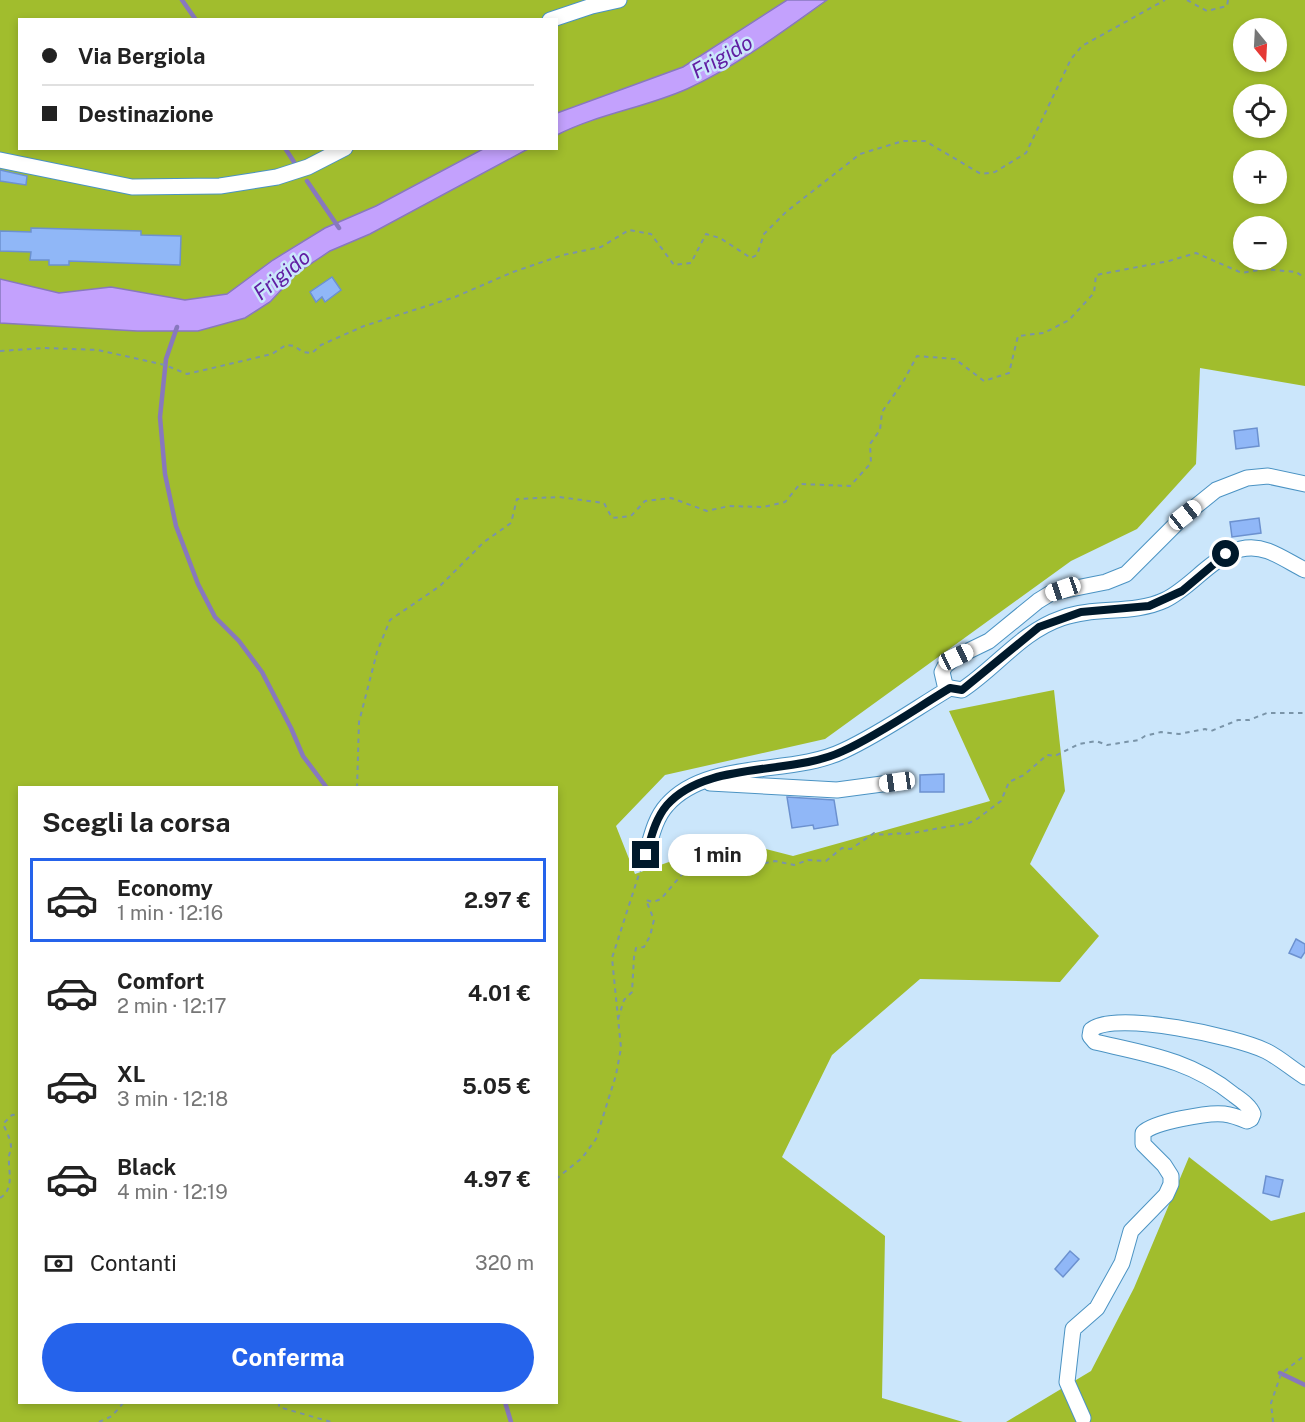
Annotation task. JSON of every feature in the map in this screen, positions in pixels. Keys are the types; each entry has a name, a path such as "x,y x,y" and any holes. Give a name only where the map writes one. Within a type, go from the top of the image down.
{"street":[{"path":"556,18 619,0"},
{"path":"0,160 132,187 220,186 276,177 308,167 341,150"},
{"path":"1305,484 1268,476 1247,478 1215,490 1185,515 1126,574 1106,582 1052,593 1038,601 989,641 956,657 945,666 942,672 945,685 962,690 1039,627 1081,612 1149,606 1165,600 1182,591 1219,559 1234,551 1256,548 1268,551 1305,570"},
{"path":"646,855 656,822 668,804 698,782 729,774 809,763 843,751 950,688"},
{"path":"698,782 837,790 897,782"},
{"path":"1083,1418 1067,1382 1073,1329 1097,1308 1122,1263 1131,1231 1166,1195 1171,1184 1171,1176 1164,1165 1143,1144 1143,1133 1148,1128 1178,1120 1223,1113 1247,1121 1253,1114 1245,1104 1201,1071 1158,1055 1095,1042 1090,1036 1091,1030 1107,1023 1152,1023 1236,1040 1266,1051 1305,1077"}],"path":[{"path":"0,351 45,348 98,350 154,362 187,374 272,354 286,345 312,353 321,345 364,326 455,297 513,272 563,255 601,248 629,230 651,234 674,265 691,262 706,234 720,238 752,258 757,255 764,234 786,212 860,154 903,141 926,141 981,174 995,172 1026,153 1071,59 1082,46 1166,0"},
{"path":"1187,0 1207,11 1227,6 1228,0"},
{"path":"357,786 359,722 377,652 390,620 440,586 484,542 511,523 517,499 558,497 604,503 612,518 631,516 645,501 671,498 707,511 729,506 764,507 785,502 800,484 850,486 871,463 870,444 880,430 882,412 903,382 917,356 955,359 984,381 1009,373 1018,336 1044,333 1069,320 1094,293 1096,275 1158,264 1196,253 1242,273 1264,269 1296,272 1305,278"},
{"path":"618,1019 624,1000 632,992 636,948 644,947 654,920 646,900 653,902 661,899 689,866 715,864 723,868 743,868 775,861 794,865 808,860 826,861 842,848 851,849 874,833 885,837 897,833 906,834 969,823 1001,801 1009,782 1024,775 1047,755 1055,756 1079,744 1096,741 1107,745 1139,740 1161,732 1179,734 1204,729 1211,731 1238,720 1249,720 1267,713 1305,713"},
{"path":"558,1177 582,1158 596,1139 616,1075 621,1048 612,957 646,855"},
{"path":"0,1198 7,1190 10,1175 11,1147 3,1124 12,1115 18,1114"},
{"path":"1273,1422 1271,1403 1281,1374 1305,1355"},
{"path":"99,1422 112,1416 122,1404"},
{"path":"279,1404 279,1407 331,1422"}],"green space":[{"path":"0,0 810,0 816,8 827,0 1305,0 1305,386 1200,368 1196,464 1137,529 1071,561 825,739 665,775 616,826 635,874 731,840 793,856 990,801 949,711 1054,690 1065,791 1030,864 1099,936 1060,982 920,979 832,1055 782,1157 885,1236 882,1398 963,1422 0,1422"},
{"path":"1189,1157 1271,1221 1305,1212 1305,1422 1006,1422 1091,1371 1134,1288"}],"water":[{"name":"Frigido","path":"787,0 827,0 759,48 706,80 671,96 589,122 558,135 558,113 683,67"},
{"name":"Frigido","path":"481,150 526,150 370,234 330,251 297,273 270,302 245,318 198,331 137,331 0,323 0,279 59,293 111,287 185,300 227,294 273,260 325,228 376,206"}],"building":[{"path":"0,170 27,176 26,185 0,181"},
{"path":"31,228 141,231 141,235 181,236 180,265 69,261 69,265 49,265 49,260 30,260 31,252 0,251 0,231 31,232"},
{"path":"332,277 341,290 325,302 322,297 316,302 310,292"},
{"path":"1257,428 1259,446 1236,449 1234,431"},
{"path":"1259,518 1261,533 1232,537 1230,522"},
{"path":"944,774 944,792 920,792 920,775"},
{"path":"787,797 834,800 838,825 814,829 813,825 792,828"},
{"path":"1296,939 1305,944 1305,952 1301,958 1289,953"},
{"path":"1266,1176 1283,1180 1279,1197 1263,1193"},
{"path":"1070,1251 1079,1259 1063,1277 1055,1269"}],"waterway":[{"path":"182,0 195,18"},
{"path":"286,150 294,162"},
{"path":"307,181 339,228"},
{"path":"177,327 166,359 160,417 165,474 176,526 198,584 215,617 239,641 262,672 303,756 326,786"},
{"path":"1280,1373 1305,1385"},
{"path":"506,1404 511,1422"}],"route":[{"path":"646,855 656,822 668,804 698,782 729,774 809,763 843,751 950,688 962,690 1039,627 1081,612 1149,606 1165,600 1182,591 1226,554"}]}
